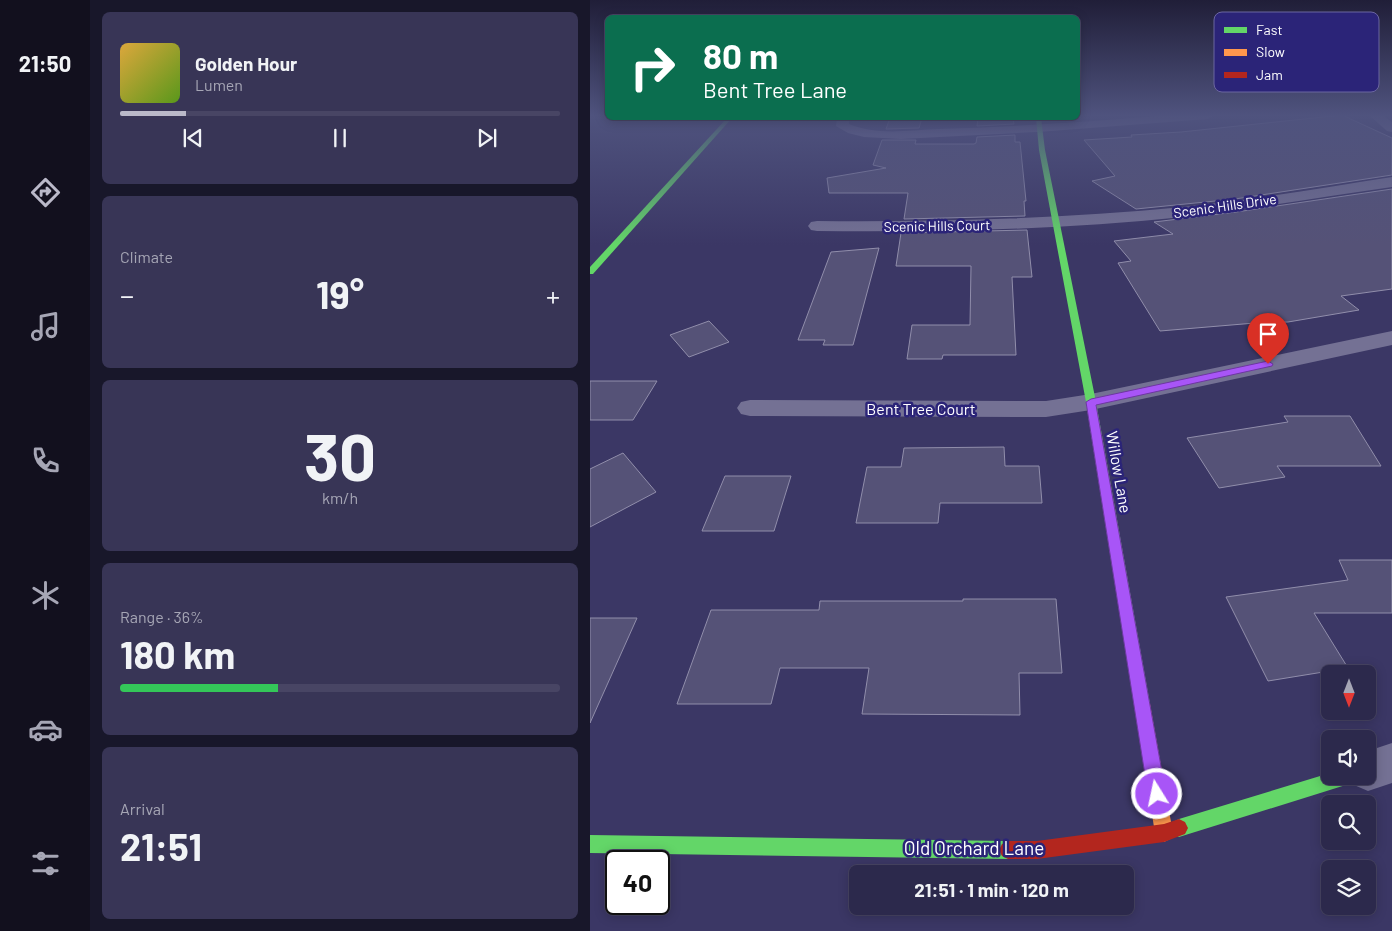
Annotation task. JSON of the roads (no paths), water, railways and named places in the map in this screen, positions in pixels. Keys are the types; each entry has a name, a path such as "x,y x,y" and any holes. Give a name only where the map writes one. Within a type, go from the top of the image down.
{"street":[{"path":"590,272 692,158"},
{"name":"Willow Lane","path":"1044,158 1091,402 1164,833"},
{"name":"Scenic Hills Drive","path":"1056,221 1182,212 1392,182"},
{"name":"Scenic Hills Court","path":"817,226 913,228 1056,221"},
{"name":"Bent Tree Court","path":"750,408 1046,409 1091,402 1392,338"},
{"path":"1376,768 1392,763"},
{"name":"Old Orchard Lane","path":"590,844 1037,850 1164,833 1321,785"}]}
